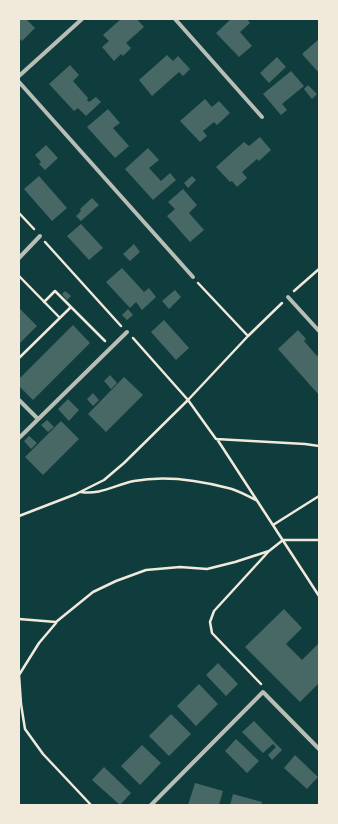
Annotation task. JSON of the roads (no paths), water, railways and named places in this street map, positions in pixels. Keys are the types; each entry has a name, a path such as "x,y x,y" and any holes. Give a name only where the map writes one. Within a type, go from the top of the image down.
{"street":[{"path":"19,76 82,19"},
{"path":"175,19 262,117"},
{"path":"19,82 193,276"},
{"path":"19,258 40,236"},
{"path":"288,297 319,331"},
{"path":"19,438 127,332"},
{"path":"19,400 38,420"},
{"path":"151,805 263,692 319,749"}]}
